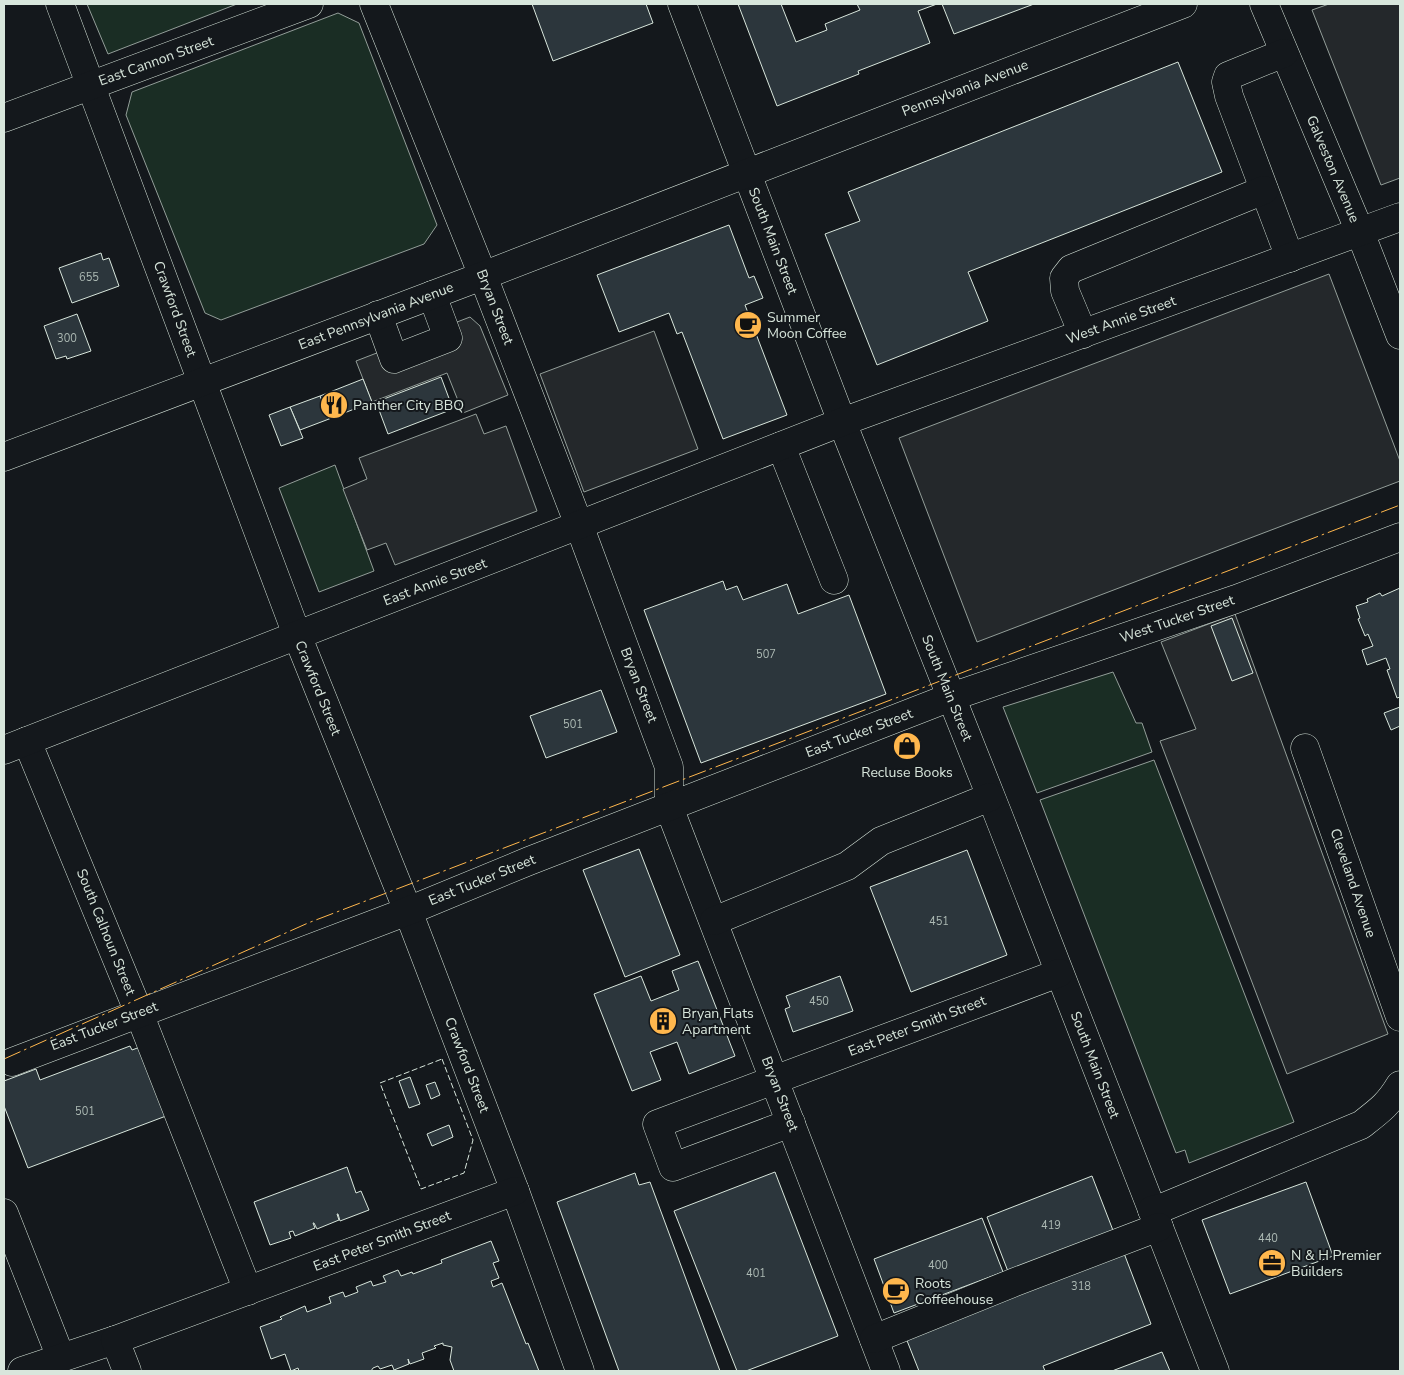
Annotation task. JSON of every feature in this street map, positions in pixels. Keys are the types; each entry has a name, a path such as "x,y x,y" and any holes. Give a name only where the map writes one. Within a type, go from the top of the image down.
{"street":[{"name":"Crawford Street","path":"60,4 92,85 297,636 408,911 515,1190 580,1371"},
{"name":"East Cannon Street","path":"4,118 309,4"},
{"name":"Bryan Street","path":"374,4 483,276 670,767 669,807 886,1371"},
{"name":"South Main Street","path":"682,4 842,422 1215,1371"},
{"name":"Pennsylvania Avenue","path":"748,174 1183,4"},
{"name":"Galveston Avenue","path":"1264,4 1360,232 1400,335"},
{"path":"1284,53 1228,76 1226,82 1229,96 1290,258"},
{"name":"East Pennsylvania Avenue","path":"4,457 748,174"},
{"path":"1083,334 1065,291 1064,278 1071,269 1264,190"},
{"name":"West Annie Street","path":"842,422 1400,216"},
{"path":"378,316 394,359 448,338 432,295"},
{"name":"East Annie Street","path":"15,746 842,422"},
{"path":"781,446 834,580"},
{"name":"West Tucker Street","path":"951,697 1236,599 1400,537"},
{"name":"East Tucker Street","path":"12,1062 408,911 529,861 951,697"},
{"name":"South Calhoun Street","path":"15,746 139,1012 248,1291"},
{"name":"Cleveland Avenue","path":"1305,748 1400,1017"},
{"path":"714,921 846,866 881,841 990,797"},
{"name":"East Peter Smith Street","path":"791,1123 674,1167 657,1124 1059,973"},
{"path":"874,1339 1024,1278 1156,1219 1164,1207 1361,1125 1391,1101 1400,1085"},
{"name":"East Peter Smith Street","path":"42,1366 248,1291 515,1190"},
{"path":"4,1213 42,1366"},
{"path":"115,1340 127,1371"}],"green space":[{"path":"87,4 237,4 108,54"},
{"path":"338,13 359,23 437,225 424,244 221,320 205,313 126,115 132,92"},
{"path":"335,465 374,571 319,592 279,488"},
{"path":"1113,672 1136,723 1142,723 1152,752 1037,793 1003,707"},
{"path":"1154,760 1294,1122 1189,1163 1185,1150 1176,1153 1040,800"}],"shaded area":[{"path":"1329,4 1400,4 1400,178 1381,185 1312,10"},
{"path":"1329,274 1400,461 1400,481 977,642 899,438"},
{"path":"470,317 480,326 508,395 463,413 447,373 372,402 356,361"},
{"path":"654,331 698,449 584,492 540,374"},
{"path":"476,414 484,434 506,426 537,511 395,565 386,543 367,550 343,489 367,479 359,458"},
{"path":"1235,614 1388,1034 1287,1074 1160,741 1196,729 1161,642"}],"building":[{"path":"532,4 646,4 653,23 553,61"},
{"path":"738,4 781,4 796,42 827,30 825,24 860,10 857,4 937,4 918,11 930,43 858,71 859,74 777,106"},
{"path":"942,4 1034,4 954,34"},
{"path":"1178,62 1222,172 968,272 988,321 877,365 825,234 860,221 848,192"},
{"path":"729,225 749,278 754,276 763,298 745,305 787,415 723,439 682,332 677,334 669,313 619,332 597,275"},
{"path":"101,253 103,260 109,258 119,286 72,303 59,268"},
{"path":"77,314 91,351 67,359 66,356 56,359 44,326"},
{"path":"441,377 453,409 388,434 376,402"},
{"path":"363,379 372,402 329,419 320,396"},
{"path":"320,396 329,419 300,430 290,407"},
{"path":"290,407 303,438 281,446 269,415"},
{"path":"723,581 726,590 737,586 743,600 787,584 798,614 849,595 886,694 701,763 644,610"},
{"path":"1400,588 1400,697 1397,698 1387,670 1390,669 1386,658 1367,665 1362,650 1373,646 1368,634 1365,636 1358,619 1360,618 1356,606 1368,602 1367,599 1380,593 1382,596"},
{"path":"1232,618 1253,673 1232,681 1211,626"},
{"path":"601,690 617,732 546,758 530,716"},
{"path":"1400,707 1400,726 1391,730 1384,713"},
{"path":"639,849 680,955 625,977 583,870"},
{"path":"967,850 1007,955 911,992 870,887"},
{"name":"Bryan Flats Apartment","path":"698,961 735,1056 689,1074 677,1042 650,1052 661,1080 632,1091 594,994 641,976 651,1001 679,990 672,971"},
{"path":"840,976 853,1011 793,1032 785,1009 790,1007 786,996"},
{"path":"130,1046 132,1050 140,1047 166,1116 28,1168 4,1106 4,1081 36,1069 40,1080"},
{"path":"410,1077 420,1104 409,1108 399,1081"},
{"path":"435,1082 440,1095 431,1099 426,1085"},
{"path":"449,1125 453,1137 432,1146 427,1134"},
{"path":"347,1167 356,1193 361,1191 369,1210 340,1221 337,1214 339,1220 317,1229 313,1223 315,1228 295,1236 293,1231 289,1232 291,1238 270,1245 254,1202"},
{"path":"775,1172 838,1336 746,1371 737,1371 674,1211"},
{"path":"635,1173 639,1185 650,1182 720,1371 619,1371 557,1202"},
{"path":"1092,1176 1114,1233 1009,1274 987,1217"},
{"path":"1306,1182 1333,1256 1230,1294 1202,1220"},
{"path":"982,1218 1003,1272 894,1313 874,1259"},
{"path":"491,1241 499,1261 493,1263 499,1278 491,1281 493,1287 502,1283 526,1344 528,1343 539,1371 454,1371 450,1360 452,1347 443,1345 443,1343 434,1346 436,1348 422,1353 424,1359 410,1364 408,1359 409,1364 394,1370 392,1365 380,1369 378,1366 371,1371 299,1371 298,1368 291,1371 285,1354 271,1359 260,1327 282,1319 280,1317 305,1306 307,1312 331,1303 329,1297 343,1292 345,1297 358,1292 356,1287 371,1281 373,1286 386,1282 383,1276 398,1270 401,1276 412,1272 413,1274 442,1263 441,1260"},
{"path":"1122,1248 1151,1324 1043,1366 1045,1371 919,1371 904,1333"},
{"path":"1162,1352 1170,1371 1112,1371"}],"fence":[{"path":"442,1059 473,1140 464,1173 421,1189 380,1083 442,1059"}],"power":[{"path":"4,1059 308,923 1400,505"}],"place":[{"name":"Summer Moon Coffee","path":"748,325"},
{"name":"Panther City BBQ","path":"334,405"},
{"name":"Recluse Books","path":"907,746"},
{"name":"Bryan Flats Apartment","path":"663,1021"},
{"name":"N & H Premier Builders","path":"1272,1263"},
{"name":"Roots Coffeehouse","path":"896,1291"}]}
